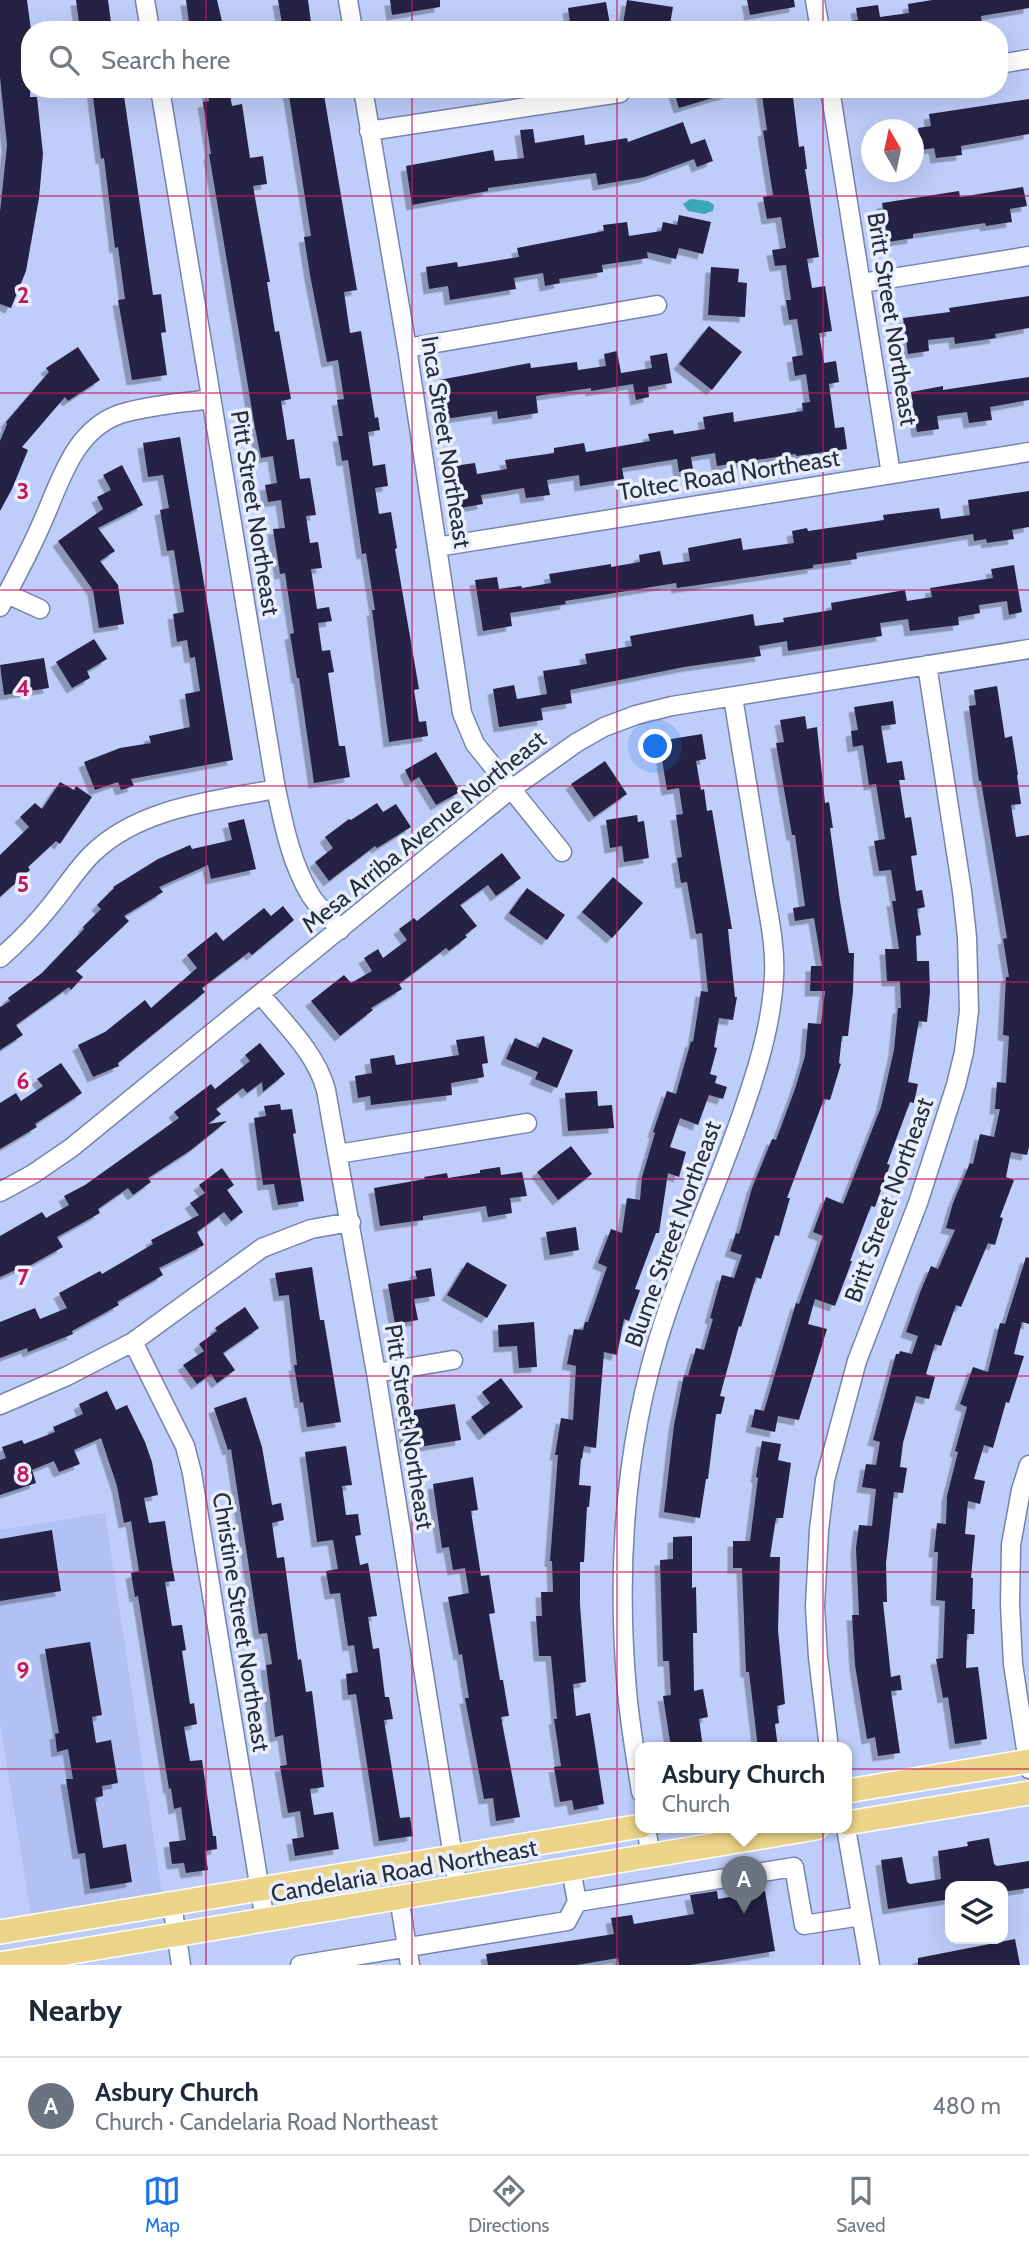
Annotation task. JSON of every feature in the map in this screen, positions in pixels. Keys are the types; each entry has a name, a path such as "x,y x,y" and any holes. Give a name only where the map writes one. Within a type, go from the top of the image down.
{"main road":[{"path":"852,1790 1028,1764"},
{"path":"852,1822 1029,1793"},
{"name":"Candelaria Road Northeast","path":"0,1932 635,1827"},
{"name":"Candelaria Road Northeast","path":"0,1964 787,1833"}],"street":[{"path":"145,0 148,21"},
{"path":"348,0 352,21"},
{"path":"815,0 818,21"},
{"path":"1008,63 1029,60"},
{"name":"Pitt Street Northeast","path":"161,98 276,789 290,850 299,874 312,897 340,930"},
{"name":"Inca Street Northeast","path":"364,98 407,348 462,713 475,744 562,852"},
{"path":"369,131 587,98"},
{"name":"Britt Street Northeast","path":"835,98 891,474"},
{"path":"862,283 1029,256"},
{"path":"407,348 657,305"},
{"path":"40,608 4,601 42,525 64,471 80,444 94,428 120,415 211,399"},
{"name":"Toltec Road Northeast","path":"437,547 1029,452"},
{"name":"Mesa Arriba Avenue Northeast","path":"0,1192 71,1148 510,790 576,743 604,727 672,706 1029,649"},
{"name":"Britt Street Northeast","path":"828,1742 818,1657 816,1606 819,1530 825,1480 857,1361 918,1203 956,1086 964,1052 968,1010 967,937 962,891 927,665"},
{"name":"Blume Street Northeast","path":"635,1750 627,1695 622,1609 624,1519 633,1459 648,1379 662,1328 722,1173 761,1054 770,1014 774,975 769,919 733,697"},
{"path":"0,958 26,934 93,853 118,834 186,807 276,789"},
{"name":"Pitt Street Northeast","path":"261,995 315,1061 322,1074 351,1222 458,1888"},
{"path":"338,1154 527,1123"},
{"path":"0,1405 67,1376 132,1342 262,1248 311,1229 351,1222"},
{"name":"Christine Street Northeast","path":"132,1342 185,1446 192,1473 265,1921"},
{"path":"376,1373 453,1360"},
{"path":"1028,1764 1013,1664 1011,1545 1021,1490 1029,1465"},
{"path":"647,1833 651,1856"},
{"path":"847,1833 870,1965"},
{"path":"577,1902 794,1867 804,1925 861,1916"},
{"path":"300,1965 409,1956 567,1921 577,1902 571,1869"},
{"path":"399,1898 409,1956"},
{"path":"172,1903 181,1965"}],"shaded area":[{"path":"691,199 708,201 714,205 713,211 704,214 688,211 683,204"},
{"path":"105,1513 162,1894 31,1914 0,1723 0,1530"}],"building":[{"path":"0,0 27,0 30,21 21,21 21,98 37,98 43,154 39,198 26,271 11,308 0,304 0,212 7,145 0,77"},
{"path":"76,0 108,0 111,21 79,21"},
{"path":"186,0 217,0 222,21 189,21"},
{"path":"278,0 308,0 311,21 282,21"},
{"path":"390,0 440,0 440,7 392,15"},
{"path":"627,0 673,7 671,21 624,21"},
{"path":"747,0 794,0 795,7 750,15"},
{"path":"932,0 1029,0 1029,8 981,16 982,21 852,21 858,20 856,8 878,5 880,17 909,13 908,4"},
{"path":"606,2 609,21 570,21 568,8"},
{"path":"93,98 124,98 153,295 161,294 166,332 161,333 167,375 132,380 118,300 125,299 118,247 115,248 104,158 101,159"},
{"path":"208,98 231,98 232,106 242,104 250,158 263,156 267,184 253,186 270,282 267,282 275,332 279,331 291,399 281,401 287,440 294,439 300,479 310,478 316,515 306,516 310,543 318,542 322,568 311,569 317,609 329,607 332,621 318,623 322,651 330,650 334,672 328,673 339,746 345,746 350,777 314,783 290,634 294,633 285,573 280,574 273,529 285,528 281,500 268,502 265,485 277,483 273,456 261,458 255,428 209,154 203,102 209,101"},
{"path":"289,98 325,98 357,290 344,292 350,333 361,331 375,418 378,417 380,430 368,432 373,466 385,464 388,486 375,488 379,514 391,512 419,689 414,690 419,722 426,721 428,736 389,742 366,553 362,554 348,460 342,461 338,436 343,436 337,400 344,399 338,360 327,362 304,237 311,236"},
{"path":"676,98 712,98 679,108"},
{"path":"762,98 793,98 799,147 804,146 819,257 807,259 812,288 825,286 832,331 819,333 824,363 836,361 839,382 829,384 835,428 844,427 847,449 717,466 715,453 691,457 693,470 679,472 677,459 622,468 624,479 580,486 579,475 547,480 550,495 526,498 524,488 481,495 483,504 460,508 453,466 475,463 477,474 507,469 505,460 554,453 554,448 584,443 586,452 650,441 648,434 673,430 674,434 705,429 703,417 733,412 734,422 803,411 802,403 810,402 806,374 795,376 792,357 803,355 797,319 789,320 786,300 791,300 786,265 775,266 772,250 786,248 781,217 767,219 763,197 773,195 763,131 767,130"},
{"path":"1029,99 1029,134 961,146 962,155 936,158 934,148 924,150 924,127 931,126 929,114"},
{"path":"683,122 691,144 705,139 713,161 697,167 694,159 645,177 598,185 596,173 488,188 488,191 412,205 406,166 493,150 495,161 524,158 520,130 533,129 535,143 584,135 585,145 627,138 628,142"},
{"path":"1023,187 1027,206 1010,209 1012,222 986,226 985,223 913,234 913,238 888,242 882,203 959,191 960,197"},
{"path":"679,215 711,222 703,254 679,248 676,259 647,252 648,258 602,265 603,272 559,279 560,283 545,286 543,273 514,278 516,289 450,300 448,286 429,289 426,267 457,262 458,267 519,257 517,248 604,231 603,225 627,222 629,236 661,231 663,222 677,225"},
{"path":"711,267 739,269 738,282 747,283 745,317 708,315"},
{"path":"1029,296 1029,328 995,334 996,338 955,344 954,337 928,340 929,351 908,354 903,318 950,312 949,308"},
{"path":"709,326 742,352 712,390 679,364"},
{"path":"78,347 100,380 68,401 65,397 22,447 28,450 0,511 0,441 6,422 49,372 46,368"},
{"path":"617,351 621,373 652,368 650,356 667,353 672,383 648,387 649,397 636,400 633,384 591,391 591,388 536,396 538,413 498,419 497,411 445,419 439,380 530,363 531,368 577,362 578,370 606,366 604,354"},
{"path":"1029,377 1029,400 990,407 992,420 969,423 967,412 937,416 939,429 917,432 911,392"},
{"path":"180,437 233,760 131,779 134,786 121,790 118,782 95,790 84,762 120,748 151,743 149,736 190,727 185,694 200,691 195,657 190,658 187,640 177,642 173,614 184,612 174,550 167,551 160,510 169,508 163,475 148,477 143,443"},
{"path":"122,465 143,505 98,528 115,551 100,561 118,585 124,624 99,628 93,590 58,541 103,509 97,497 111,490 103,475"},
{"path":"1029,491 1029,527 1012,530 1014,539 987,543 986,539 974,541 973,534 856,553 857,559 813,565 813,568 677,588 676,583 565,601 566,604 510,613 512,626 483,631 475,580 497,577 499,589 522,588 551,583 549,574 640,562 639,555 660,551 663,565 690,561 688,548 741,538 743,550 794,543 792,531 884,520 883,515 939,508 941,519 970,515 968,500"},
{"path":"1014,565 1022,612 1009,615 1007,601 979,605 980,613 958,617 959,625 910,631 908,619 880,623 882,636 788,651 787,641 759,646 761,656 684,667 570,690 572,703 541,708 543,720 499,727 493,689 514,685 517,699 547,694 543,671 587,664 585,654 632,646 630,636 753,614 755,626 784,622 783,618 832,610 831,603 905,590 907,601 932,597 930,588 993,578 991,569"},
{"path":"94,639 107,659 87,671 90,678 72,688 56,662"},
{"path":"44,658 49,688 4,695 0,665"},
{"path":"997,686 1005,738 1012,736 1018,775 1021,804 1011,805 1016,837 1029,835 1029,1147 1027,1155 1011,1152 1006,1177 1014,1180 1000,1217 1003,1218 995,1245 988,1243 961,1307 956,1305 941,1346 935,1344 926,1374 935,1377 929,1399 916,1396 903,1443 900,1467 907,1468 903,1493 894,1492 886,1563 887,1602 883,1602 891,1677 900,1675 902,1690 891,1691 900,1753 878,1756 875,1737 867,1739 855,1665 852,1615 859,1615 856,1548 859,1525 872,1526 876,1489 862,1487 866,1464 876,1465 880,1442 873,1440 896,1354 900,1351 912,1354 918,1336 906,1332 931,1266 938,1269 955,1230 946,1228 953,1203 970,1163 973,1164 980,1134 994,1137 1000,1109 995,1109 997,1082 1006,1083 1009,1036 1003,1035 1006,977 1009,977 1003,939 1007,938 979,781 969,706 976,705 974,690"},
{"path":"893,701 896,724 881,726 887,763 902,761 905,780 899,780 905,818 911,817 917,855 911,856 916,891 922,890 925,907 917,909 921,935 916,936 917,961 929,961 927,1022 919,1021 908,1082 918,1084 914,1103 910,1102 887,1164 890,1165 875,1207 871,1206 835,1306 815,1299 808,1324 827,1329 799,1420 778,1416 775,1432 751,1427 755,1409 764,1411 796,1303 799,1304 823,1236 813,1232 826,1197 843,1204 881,1107 894,1050 898,1008 901,1008 900,981 887,981 885,949 899,949 892,901 896,901 891,870 879,871 874,841 885,839 876,784 869,785 863,745 853,747 851,731 858,730 854,707"},
{"path":"805,716 807,729 817,727 825,803 829,802 833,828 830,828 840,901 849,953 854,953 848,1036 842,1036 841,1064 830,1100 824,1099 787,1198 790,1198 779,1236 775,1235 761,1279 756,1277 741,1327 739,1326 720,1396 725,1397 721,1414 716,1414 700,1518 664,1512 674,1425 684,1375 688,1376 696,1348 704,1350 722,1275 734,1278 742,1255 730,1251 736,1233 739,1234 752,1188 772,1139 776,1140 795,1089 805,1056 808,1023 821,1024 825,991 810,991 811,966 822,966 814,918 795,921 793,908 805,906 795,835 792,835 776,743 784,742 780,720"},
{"path":"702,734 706,759 696,761 707,811 712,810 732,929 728,929 737,997 733,1020 719,1018 714,1047 717,1048 710,1074 717,1076 715,1083 727,1087 723,1099 709,1095 698,1125 680,1118 670,1147 686,1152 679,1177 668,1173 659,1233 656,1233 635,1289 640,1290 629,1321 624,1319 617,1355 604,1352 596,1448 584,1446 581,1458 579,1485 591,1486 584,1562 580,1562 580,1605 586,1682 573,1684 576,1716 590,1713 604,1804 574,1810 572,1800 560,1802 554,1767 561,1766 554,1719 557,1719 551,1656 539,1656 536,1616 542,1616 541,1592 553,1592 550,1561 558,1455 555,1455 561,1418 573,1420 576,1366 567,1364 574,1329 583,1330 585,1322 588,1322 607,1267 598,1263 611,1229 622,1233 627,1198 640,1200 642,1177 655,1133 653,1132 667,1091 676,1094 691,1041 693,1042 701,991 708,992 702,933 696,934 687,882 681,883 677,858 682,857 676,815 683,814 679,788 667,790 659,741"},
{"path":"436,752 460,792 436,805 419,777 411,782 405,770"},
{"path":"605,761 627,794 594,817 571,784"},
{"path":"60,782 74,790 76,786 92,797 60,844 56,841 28,867 30,870 0,897 0,855 29,827 20,817 35,803 42,809"},
{"path":"377,803 383,812 396,804 411,827 377,848 375,846 329,881 315,862 333,848 325,837"},
{"path":"637,815 638,822 644,821 649,858 624,862 622,846 610,848 606,820"},
{"path":"244,819 256,869 211,879 208,865 159,887 163,892 124,916 129,921 76,971 83,977 71,990 69,987 16,1025 23,1035 0,1050 0,1007 42,973 84,929 101,909 97,905 113,887 158,859 190,845 192,849 232,840 228,823"},
{"path":"502,853 521,878 496,896 488,885 460,905 477,926 465,935 467,937 449,951 446,948 399,984 402,989 371,1008 373,1010 340,1036 311,1001 344,975 351,983 372,971 364,958 378,949 383,958 407,940 399,929 414,918 417,921"},
{"path":"613,877 643,903 612,938 582,912"},
{"path":"527,888 565,915 547,940 509,913"},
{"path":"283,906 294,920 252,955 249,952 202,988 205,992 118,1063 119,1066 93,1077 78,1045 105,1032 145,1000 151,1008 197,968 187,955 216,932 223,941 264,908 271,916"},
{"path":"484,1036 488,1063 482,1064 484,1077 451,1083 452,1095 371,1105 370,1096 358,1098 355,1076 372,1073 370,1059 394,1055 396,1065 459,1055 456,1040"},
{"path":"543,1037 573,1050 557,1088 535,1079 538,1072 506,1059 515,1038 538,1048"},
{"path":"260,1043 285,1074 263,1092 262,1082 247,1093 243,1088 216,1109 221,1114 208,1124 227,1121 191,1150 148,1178 151,1182 133,1195 128,1188 98,1209 100,1213 57,1237 63,1247 22,1270 20,1268 0,1277 0,1236 42,1212 46,1218 69,1205 64,1196 85,1185 179,1118 174,1112 211,1084 215,1089 250,1061 245,1055"},
{"path":"61,1063 82,1093 35,1124 37,1127 0,1149 0,1103 16,1093 21,1101 43,1086 37,1079"},
{"path":"597,1091 598,1106 612,1105 614,1128 568,1131 565,1093"},
{"path":"280,1104 281,1110 292,1109 296,1133 293,1134 304,1201 278,1205 274,1184 263,1185 254,1118 266,1116 264,1106"},
{"path":"571,1146 592,1174 558,1200 537,1172"},
{"path":"500,1167 501,1175 522,1172 527,1196 510,1198 512,1213 488,1217 486,1206 380,1226 374,1188 447,1173 448,1178"},
{"path":"222,1168 234,1185 227,1190 243,1212 231,1221 224,1212 197,1232 204,1245 159,1268 163,1275 117,1302 119,1305 72,1331 73,1334 28,1352 27,1348 0,1358 0,1322 35,1308 40,1319 67,1308 59,1293 100,1271 102,1274 153,1244 151,1240 199,1215 190,1203 205,1193 199,1185"},
{"path":"576,1227 579,1250 550,1255 546,1232"},
{"path":"1026,1257 1029,1258 1029,1324 1022,1322 1014,1354 1024,1356 1009,1403 1006,1402 993,1448 984,1445 974,1479 985,1481 980,1504 968,1501 965,1534 975,1535 971,1578 972,1609 975,1609 974,1634 967,1634 966,1668 978,1667 987,1739 955,1744 948,1697 943,1698 936,1659 943,1658 945,1601 936,1600 938,1552 934,1552 937,1523 946,1524 947,1496 958,1452 955,1451 967,1407 960,1404 973,1367 988,1372 1000,1323 1005,1324"},
{"path":"467,1262 507,1285 487,1318 447,1295"},
{"path":"312,1267 341,1422 307,1427 294,1365 297,1365 289,1295 279,1296 275,1273"},
{"path":"431,1268 435,1296 414,1299 418,1320 395,1324 388,1284 417,1279 415,1271"},
{"path":"245,1307 259,1328 223,1353 235,1370 217,1383 211,1374 197,1384 183,1365 204,1351 199,1344 217,1331 215,1328"},
{"path":"534,1322 537,1367 519,1368 517,1346 499,1347 498,1325"},
{"path":"501,1378 523,1407 484,1435 471,1417 490,1403 482,1392"},
{"path":"107,1391 116,1410 127,1405 152,1462 158,1495 144,1498 149,1523 165,1521 175,1581 165,1582 172,1626 182,1625 186,1650 182,1651 190,1704 194,1703 197,1724 184,1727 190,1761 202,1760 213,1836 216,1836 217,1849 205,1851 208,1870 186,1873 184,1863 172,1864 169,1842 186,1840 181,1807 174,1809 171,1788 169,1789 138,1596 135,1597 131,1573 139,1571 131,1521 124,1523 117,1486 101,1438 74,1450 80,1464 59,1472 54,1461 32,1470 36,1483 0,1495 0,1460 6,1458 2,1447 22,1440 24,1444 55,1432 53,1427 83,1414 79,1404"},
{"path":"246,1397 262,1447 272,1505 281,1503 284,1520 272,1523 277,1558 284,1557 298,1660 301,1659 306,1692 312,1691 324,1787 310,1789 314,1815 333,1812 339,1849 295,1856 292,1839 304,1837 300,1811 288,1813 280,1766 287,1765 283,1735 275,1737 266,1665 272,1664 267,1633 259,1634 231,1449 228,1450 214,1408"},
{"path":"455,1404 461,1440 407,1449 401,1412"},
{"path":"762,1441 781,1444 778,1460 791,1463 783,1518 776,1518 770,1557 780,1557 778,1630 785,1704 777,1706 779,1723 775,1724 777,1742 757,1742 749,1672 746,1672 742,1568 733,1568 733,1541 750,1541"},
{"path":"346,1446 352,1485 342,1486 346,1515 358,1514 361,1535 355,1536 360,1565 368,1563 377,1616 368,1617 373,1649 379,1648 385,1697 389,1697 393,1719 384,1720 400,1818 410,1817 413,1836 379,1841 356,1694 348,1695 346,1674 358,1672 354,1645 348,1646 340,1593 330,1594 326,1571 338,1569 333,1540 317,1542 305,1452"},
{"path":"473,1477 478,1510 471,1511 481,1576 489,1575 495,1613 489,1614 509,1716 501,1717 520,1817 496,1821 493,1798 484,1799 465,1698 469,1698 462,1654 459,1655 448,1597 469,1593 465,1568 453,1570 449,1547 442,1548 433,1484"},
{"path":"52,1530 61,1591 0,1601 0,1539"},
{"path":"692,1536 692,1588 696,1587 697,1633 693,1633 694,1691 703,1689 708,1717 699,1719 702,1742 670,1742 663,1696 671,1695 669,1661 663,1661 660,1560 673,1559 673,1537"},
{"path":"90,1642 102,1715 92,1717 96,1743 111,1740 118,1783 102,1786 103,1796 95,1798 103,1848 126,1844 132,1882 90,1889 85,1853 78,1854 66,1779 73,1779 68,1749 57,1752 55,1734 59,1733 45,1649"},
{"path":"989,1838 994,1864 997,1866 1029,1861 1029,1888 1008,1891 1008,1881 945,1881 945,1900 888,1909 881,1860 902,1857 907,1882 910,1884 941,1879 938,1851 968,1846 967,1842"},
{"path":"717,1891 718,1899 765,1891 775,1951 690,1965 619,1965 618,1958 577,1965 488,1965 486,1954 614,1934 611,1918 632,1915 634,1924 694,1914 690,1895"},
{"path":"1015,1939 1020,1965 918,1965 918,1958 989,1944 1008,1944 1008,1940"}],"place":[{"name":"Asbury Church","path":"744,1914"}]}
